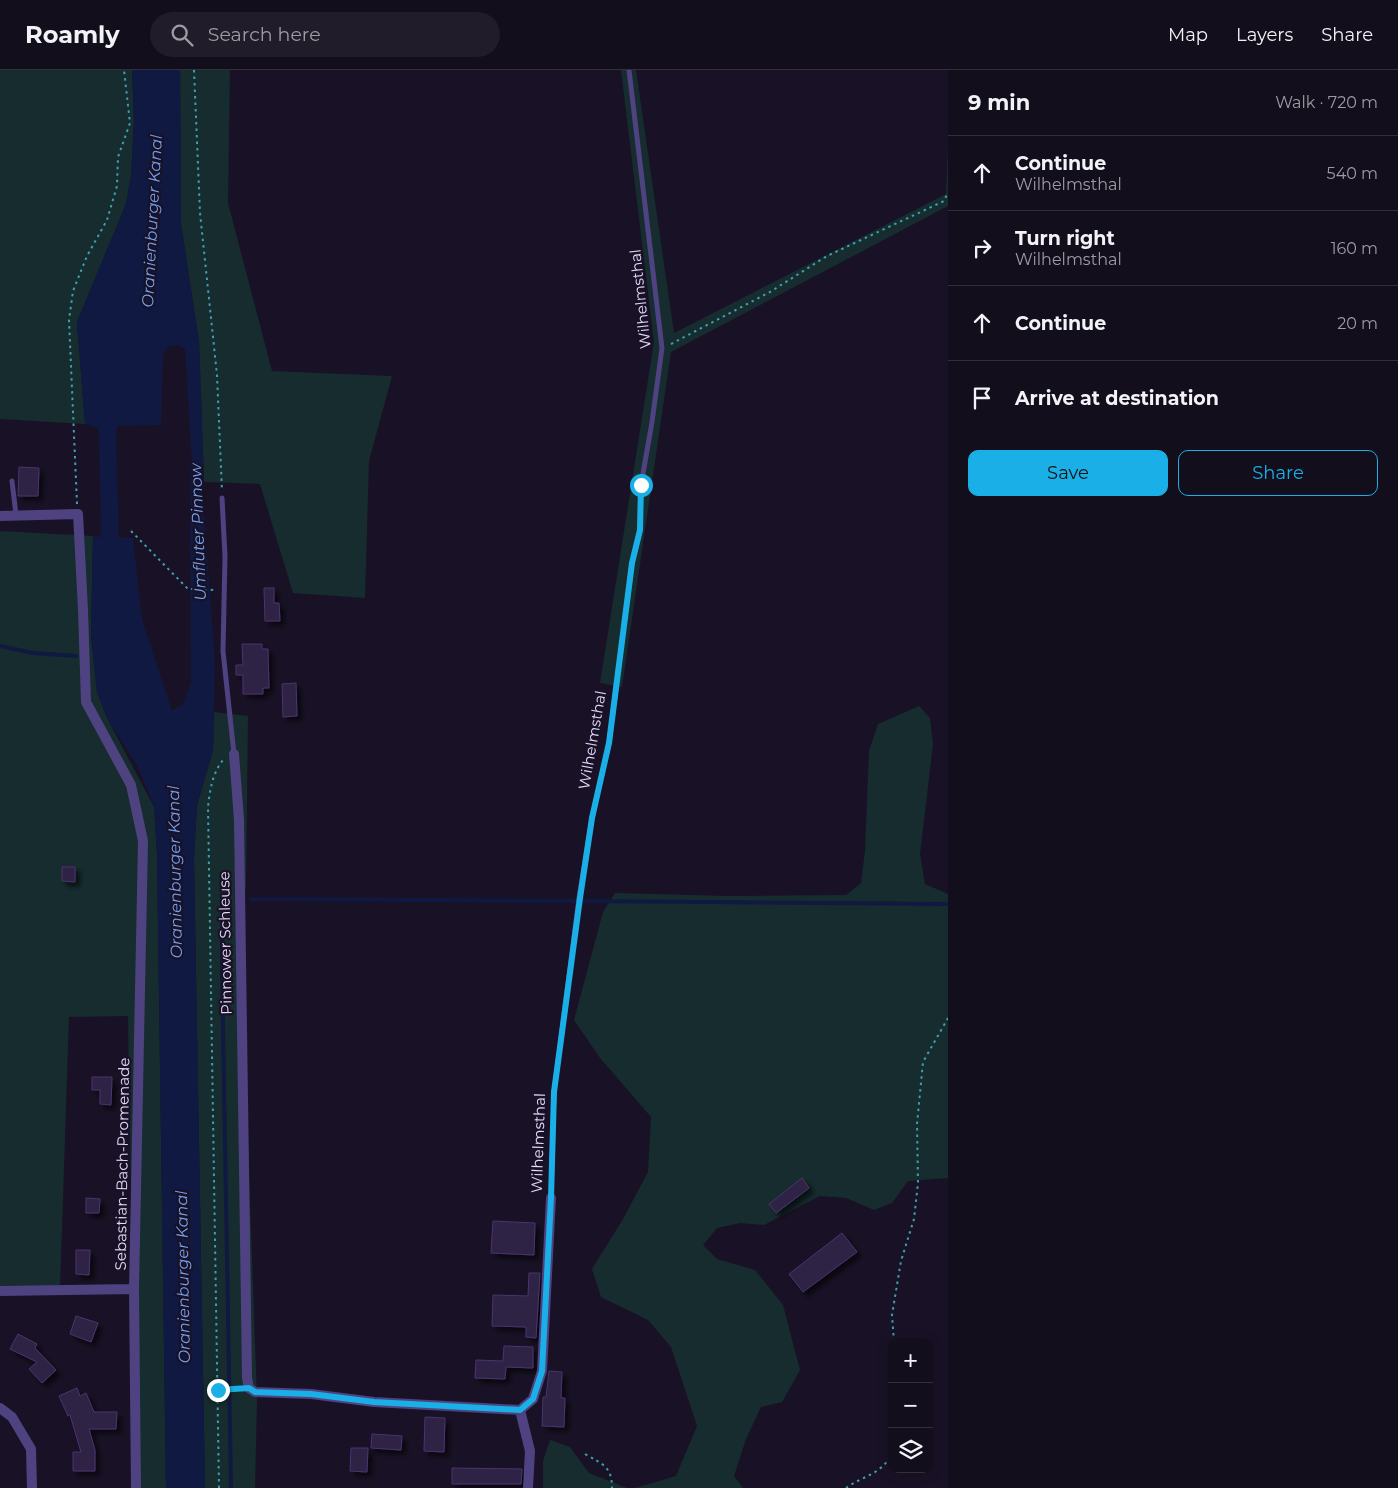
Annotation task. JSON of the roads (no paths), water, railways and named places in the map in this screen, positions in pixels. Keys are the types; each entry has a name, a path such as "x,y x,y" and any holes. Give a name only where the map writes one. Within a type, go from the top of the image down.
{"street":[{"name":"Sebastian-Bach-Promenade","path":"16,515 78,514 84,610 86,702 131,785 143,841 134,1289 136,1488"},
{"path":"0,516 16,515"},
{"name":"Pinnower Schleuse","path":"234,754 239,820 247,1378 249,1388 255,1392 311,1394 383,1403 520,1410"},
{"name":"Wilhelmsthal","path":"520,1410 533,1399 542,1371 551,1198"},
{"path":"0,1291 134,1289"},
{"path":"0,1408 12,1417 31,1449 32,1488"},
{"path":"520,1410 530,1451 528,1488"}],"lane":[{"name":"Wilhelmsthal","path":"551,1198 556,1073 589,836 609,743 632,563 640,530 641,485 662,348 629,70"},
{"path":"12,482 16,515"},
{"name":"Pinnower Schleuse","path":"222,498 225,556 223,651 234,754"}],"water":[{"name":"Oranienburger Kanal","path":"132,70 180,70 181,224 199,342 204,482 193,481 185,349 178,345 169,346 163,353 161,425 117,426 116,436 119,538 133,538 142,619 172,711 184,703 191,681 190,514 204,514 215,664 213,750 197,805 194,859 205,1488 166,1488 157,853 154,807 138,767 107,718 97,692 91,636 93,536 101,537 99,438 98,428 85,424 77,322 126,204 131,176 134,121"}],"waterway":[{"name":"Umfluter Pinnow","path":"196,466 197,531"},
{"path":"0,646 33,653 76,656"},
{"path":"251,899 575,901"},
{"path":"229,901 222,902 222,970 231,1488"},
{"path":"584,901 948,904"}]}
